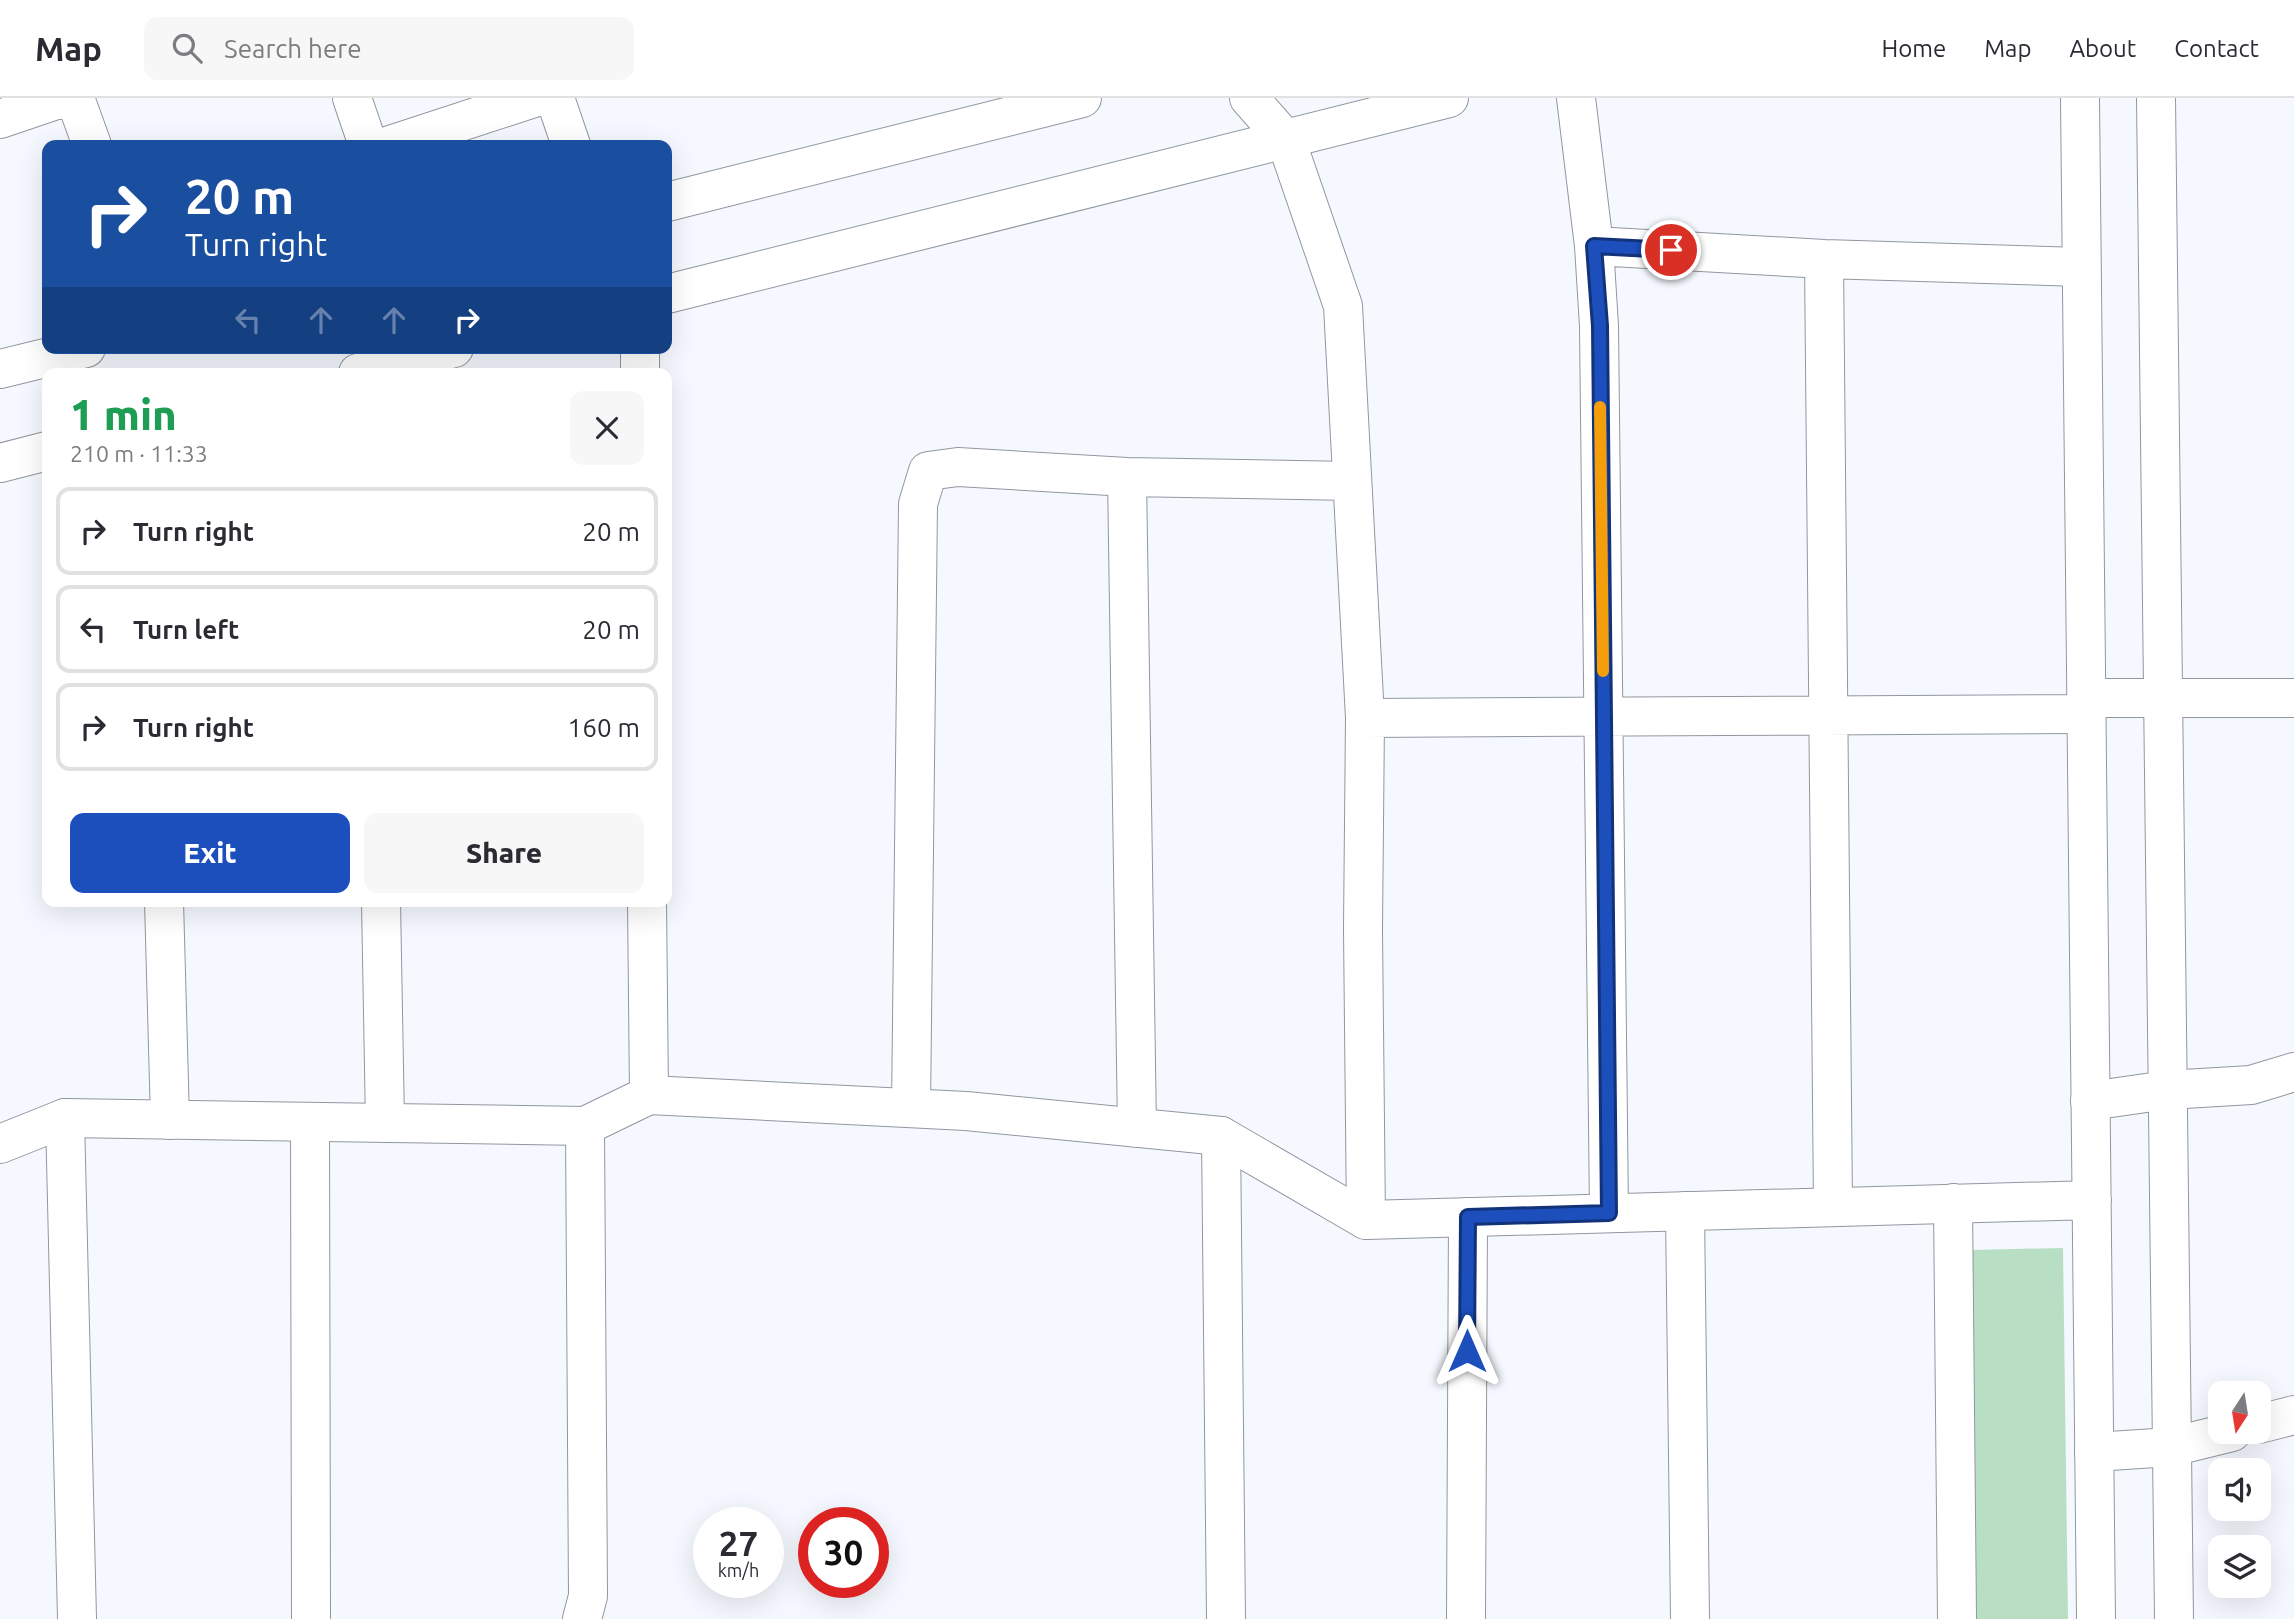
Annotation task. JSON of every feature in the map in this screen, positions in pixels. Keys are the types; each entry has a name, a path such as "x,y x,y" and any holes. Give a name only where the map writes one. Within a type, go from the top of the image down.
{"street":[{"path":"0,120 62,98"},
{"path":"75,98 90,140"},
{"path":"352,98 366,140"},
{"path":"405,140 534,98"},
{"path":"555,98 569,140"},
{"path":"672,201 1082,98"},
{"path":"1250,98 1286,140 1343,306 1366,718 1363,929 1367,1220"},
{"path":"672,293 1449,98"},
{"path":"1576,98 1594,246 1600,326 1609,1213"},
{"path":"2080,98 2096,1619"},
{"path":"2156,98 2174,1619"},
{"path":"1594,246 1824,259 2081,267"},
{"path":"1824,259 1833,1206"},
{"path":"0,369 61,354"},
{"path":"382,368 432,354"},
{"path":"0,463 42,452"},
{"path":"911,1108 918,504 928,471 958,467 1127,477 1352,481"},
{"path":"1127,477 1137,1128"},
{"path":"1366,718 1828,714 2086,706 2163,698 2294,698"},
{"path":"163,907 170,1120"},
{"path":"381,907 384,1124"},
{"path":"647,907 649,1095"},
{"path":"2090,1101 2167,1090 2251,1085 2294,1072"},
{"path":"0,1144 65,1118 585,1126 649,1095 911,1108 1221,1136 1367,1220 2092,1200"},
{"path":"65,1118 77,1619"},
{"path":"310,1122 311,1619"},
{"path":"582,1619 588,1595 585,1126"},
{"path":"1221,1136 1226,1619"},
{"path":"1953,1203 1957,1619"},
{"path":"1685,1211 1690,1619"},
{"path":"1466,1619 1468,1217"},
{"path":"2272,1421 2294,1415"},
{"path":"2094,1452 2171,1447 2208,1438"}],"green space":[{"path":"2063,1248 2068,1619 1975,1619 1970,1250"}],"slow traffic":[{"path":"1600,407 1603,671"}],"route":[{"path":"1467,1351 1468,1217 1609,1213 1600,326 1594,246 1671,250"}]}
